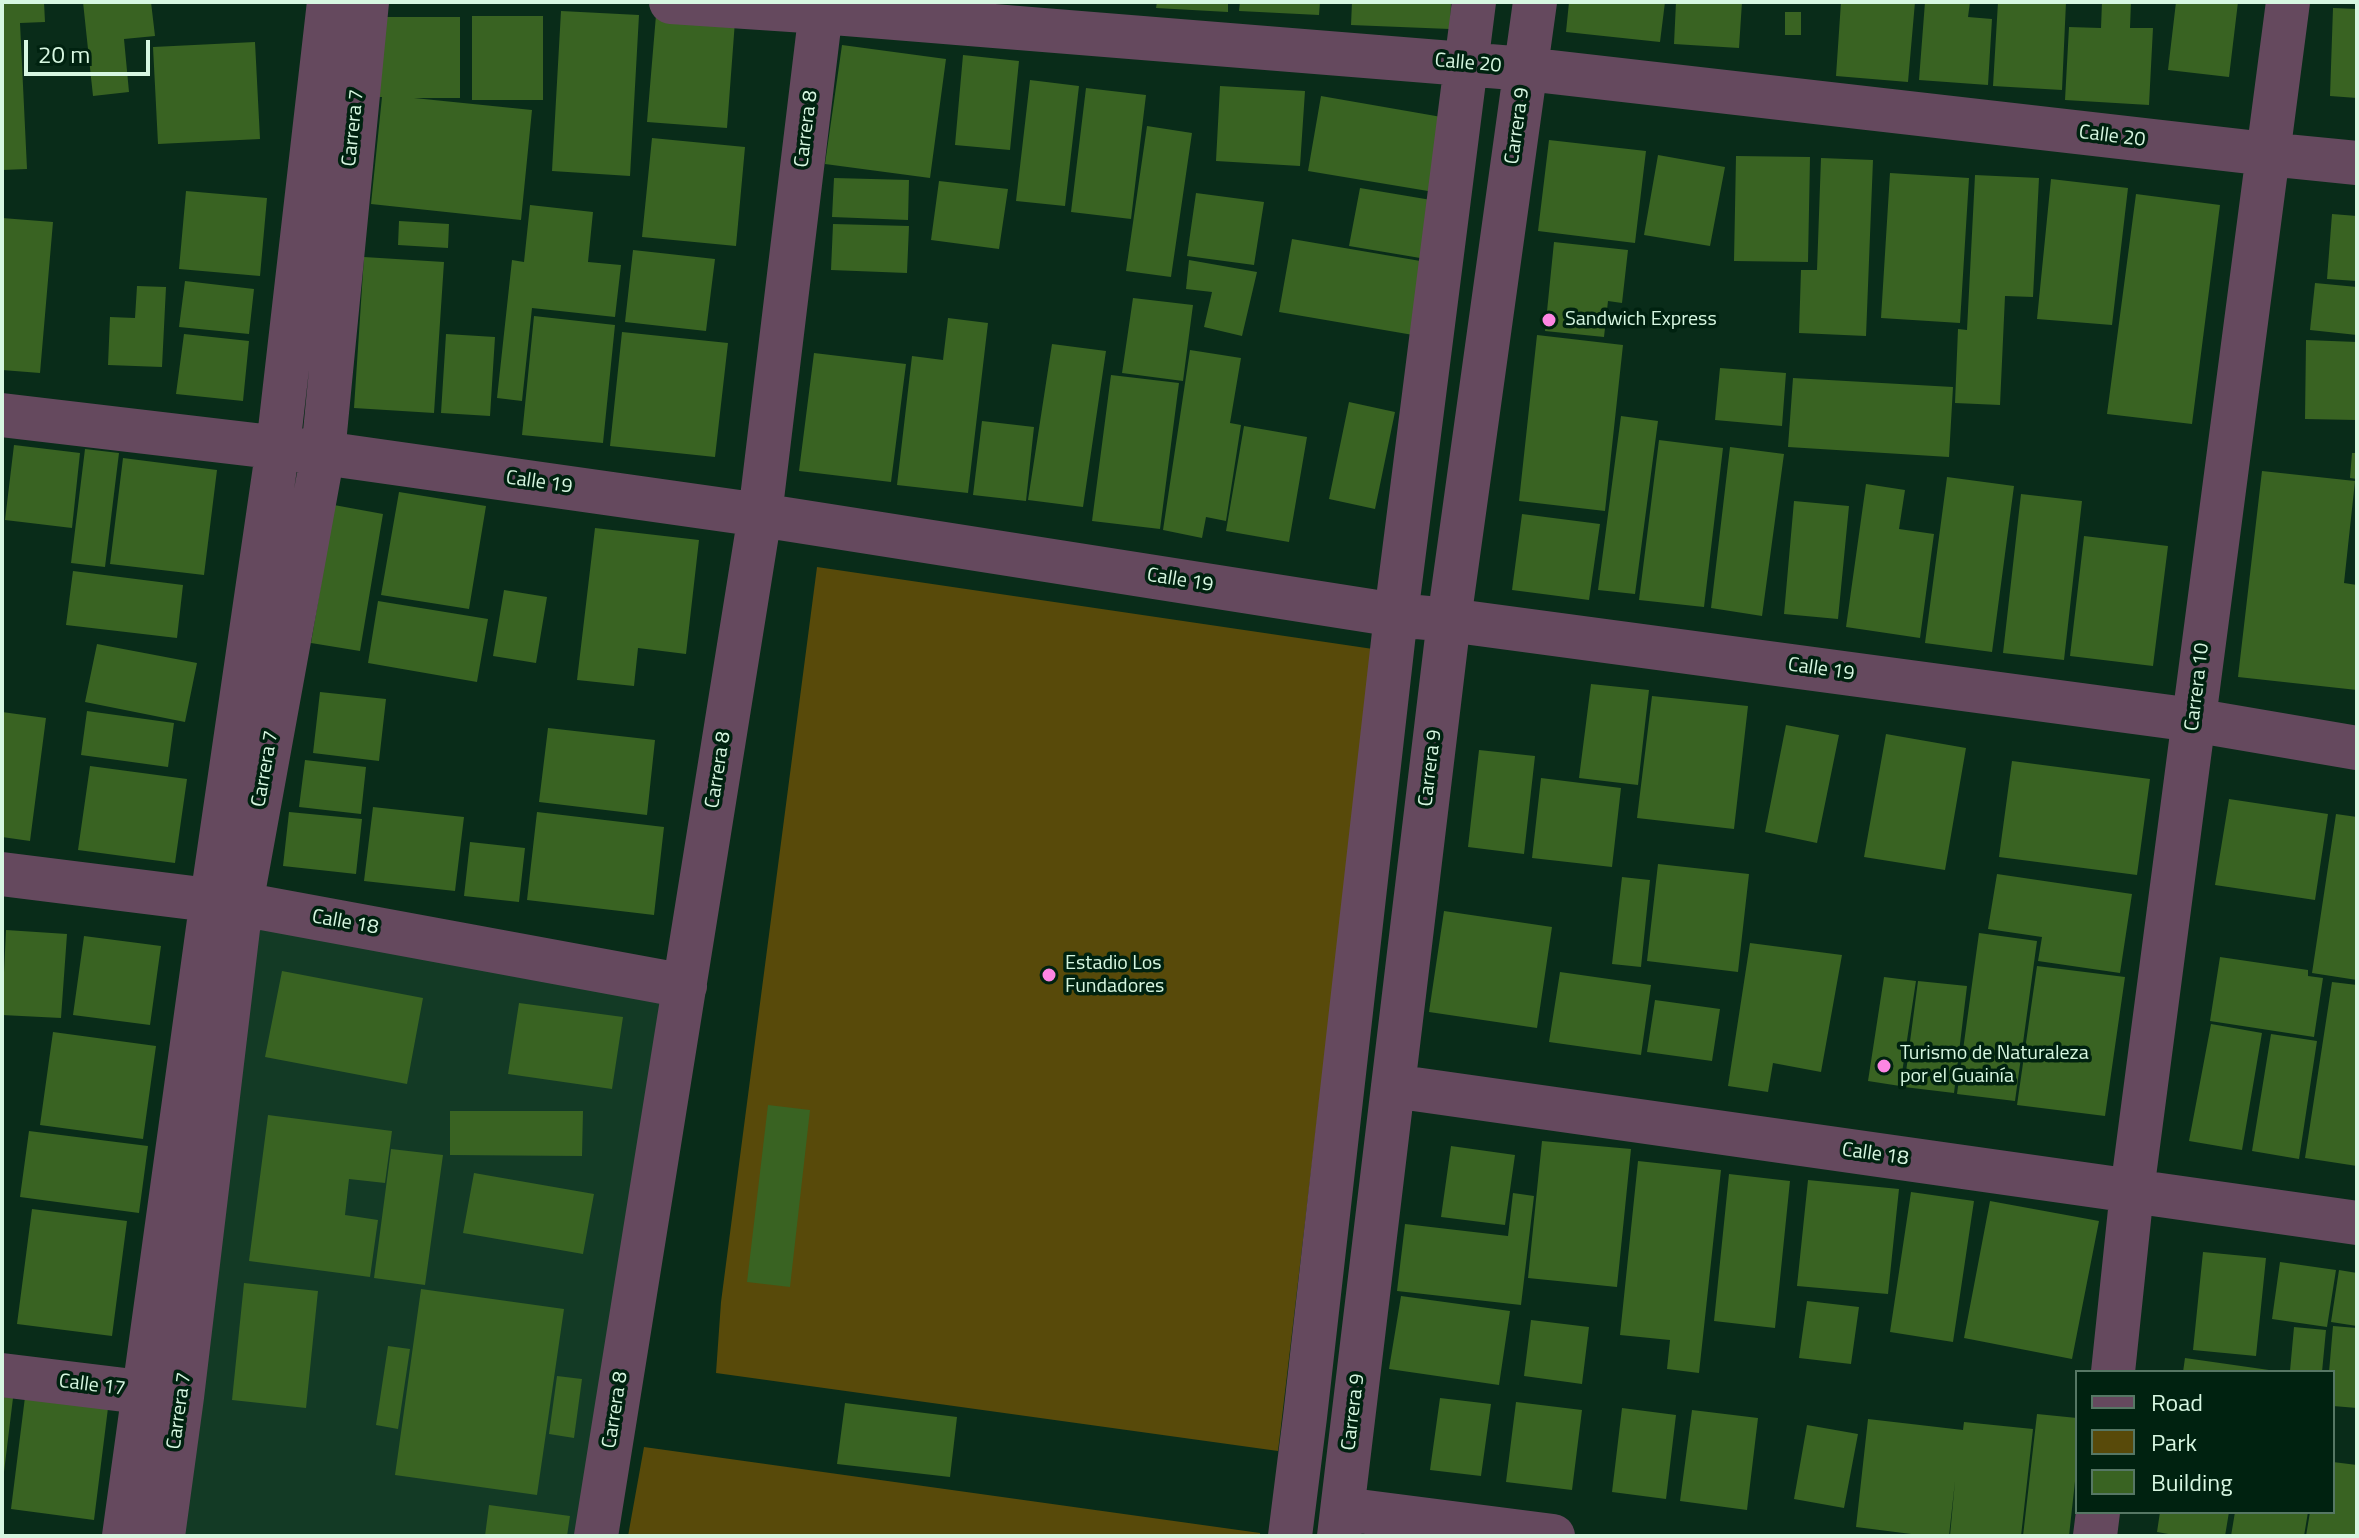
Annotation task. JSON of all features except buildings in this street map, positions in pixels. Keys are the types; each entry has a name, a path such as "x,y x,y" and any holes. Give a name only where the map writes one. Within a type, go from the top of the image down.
{"street":[{"name":"Carrera 7","path":"163,1536 163,1395 227,902 329,2"},
{"name":"Carrera 7","path":"227,902 323,453 367,2"},
{"name":"Calle 20","path":"671,2 822,7 1526,69 2357,163"},
{"path":"1290,1536 1396,615 1474,2"},
{"name":"Carrera 9","path":"1341,1523 1449,620 1535,2"},
{"name":"Carrera 10","path":"2113,1370 2132,1191 2288,2"},
{"name":"Carrera 8","path":"596,1536 760,515 822,7"},
{"name":"Calle 19","path":"2,415 323,453 760,515 1396,615 2193,720 2357,748"},
{"name":"Calle 18","path":"2,874 227,902 685,986"},
{"name":"Calle 18","path":"1393,1086 2357,1223"},
{"name":"Calle 17","path":"2,1375 163,1395"},
{"name":"Carrera 7","path":"124,1536 163,1395"},
{"path":"2095,1536 2098,1514"},
{"path":"1341,1523 1553,1536"}],"shaded area":[{"path":"255,918 688,979 603,1536 174,1536"}],"green space":[{"name":"Estadio Los Fundadores","path":"817,567 1373,649 1278,1451 716,1373 721,1302"},
{"path":"644,1447 1260,1533 1260,1536 628,1536"}],"place":[{"name":"Sandwich Express","path":"1549,320"},
{"name":"Estadio Los Fundadores","path":"1049,975"},
{"name":"Turismo de Naturaleza por el Guainía","path":"1884,1066"}]}
